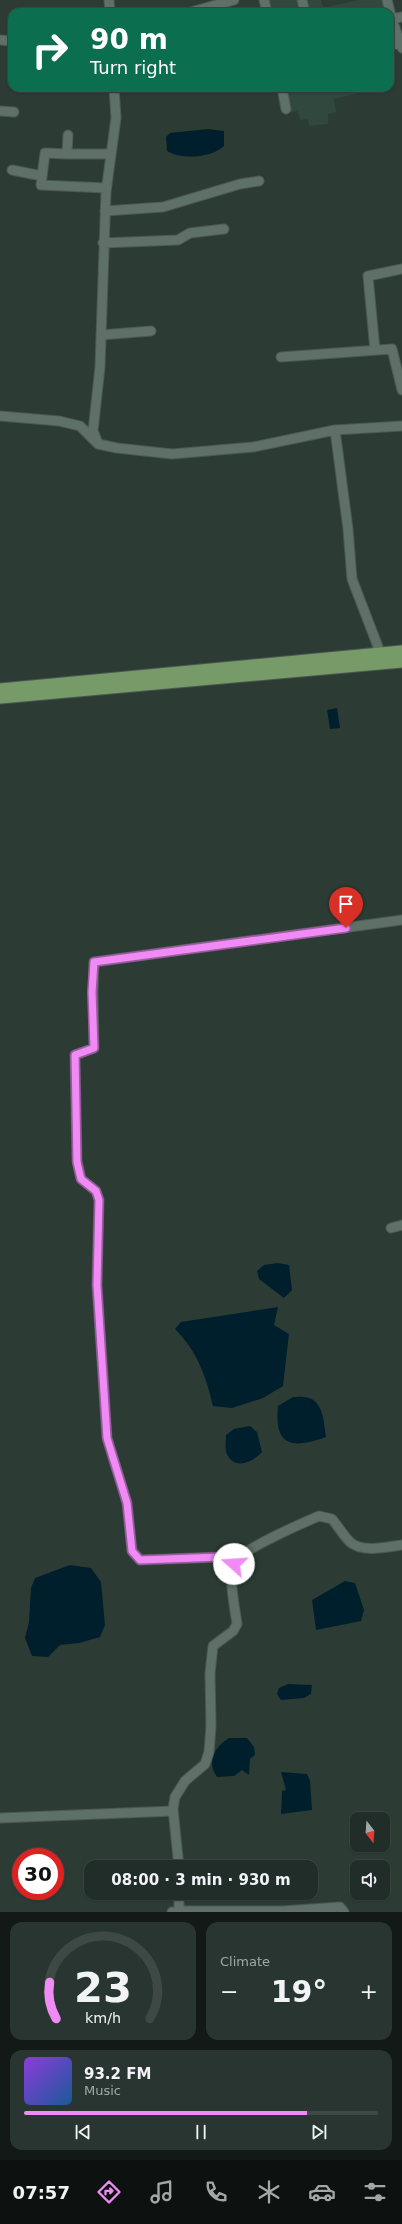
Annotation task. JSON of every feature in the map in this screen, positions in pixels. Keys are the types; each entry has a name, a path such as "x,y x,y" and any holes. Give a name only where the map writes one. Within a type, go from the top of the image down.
{"main road":[{"path":"0,698 380,657 402,651"},
{"path":"0,689 380,657 402,662"}],"street":[{"path":"205,8 234,0"},
{"path":"394,26 401,45"},
{"path":"98,444 93,431 101,335 106,188 116,118 114,92"},
{"path":"283,92 286,109"},
{"path":"0,111 14,112"},
{"path":"67,154 68,135"},
{"path":"106,188 41,185 45,154 111,154"},
{"path":"12,170 42,176"},
{"path":"105,211 163,208 240,184 259,181"},
{"path":"103,243 178,240 190,233 224,229"},
{"path":"375,350 368,276 402,269"},
{"path":"101,335 151,331"},
{"path":"281,357 392,349 402,390"},
{"path":"0,416 59,421 80,426 98,444 117,448 172,454 253,446 336,430 402,426"},
{"path":"336,430 348,529 352,580 380,657"},
{"path":"234,1564 221,1557 140,1560 132,1551 127,1503 107,1438 97,1285 99,1200 96,1191 81,1179 77,1162 75,1055 94,1048 92,992 94,962 402,920"},
{"path":"391,1228 402,1225"},
{"path":"177,1860 173,1811 175,1797 185,1781 205,1764 209,1752 211,1726 210,1673 213,1646 234,1631 237,1624 232,1571 234,1564 245,1552 319,1516 332,1519 346,1538 357,1546 375,1548 402,1545"},
{"path":"0,1818 173,1811"},
{"path":"178,1900 175,1912 283,1911 340,1907 344,1912"}],"shaded area":[{"path":"264,0 321,0 323,8 265,8"},
{"path":"359,0 382,0 385,8 323,8"},
{"path":"281,92 362,92 334,99 336,112 328,114 328,124 309,126 308,119 301,120 297,111 285,113"}],"water":[{"path":"208,129 224,131 224,146 212,153 188,157 173,154 167,151 166,137 170,133"},
{"path":"337,708 340,728 330,729 327,710"},
{"path":"278,1263 289,1265 292,1290 284,1298 259,1279 257,1271 264,1265"},
{"path":"278,1307 274,1325 289,1334 283,1386 263,1398 232,1408 213,1406 200,1364 183,1337 175,1329 181,1322"},
{"path":"293,1397 307,1397 318,1404 324,1420 326,1437 304,1443 295,1443 282,1437 279,1430 278,1406"},
{"path":"250,1426 257,1432 262,1452 248,1462 233,1462 226,1452 226,1435 234,1429"},
{"path":"70,1565 91,1568 101,1582 105,1625 100,1637 79,1643 60,1645 48,1657 32,1656 25,1638 29,1622 31,1588 35,1578"},
{"path":"345,1581 355,1583 364,1610 361,1621 316,1630 312,1600"},
{"path":"288,1684 312,1685 311,1694 304,1698 281,1700 277,1694 279,1688"},
{"path":"229,1738 247,1738 254,1747 255,1755 250,1759 249,1775 242,1770 234,1776 217,1777 212,1766 212,1760 216,1750"},
{"path":"281,1772 307,1774 310,1781 312,1810 281,1814 282,1791 286,1790"}],"route":[{"path":"234,1564 221,1557 140,1560 132,1551 127,1503 107,1438 102,1343 97,1285 99,1200 96,1191 81,1179 77,1162 75,1055 94,1048 92,992 94,962 346,928"}]}
